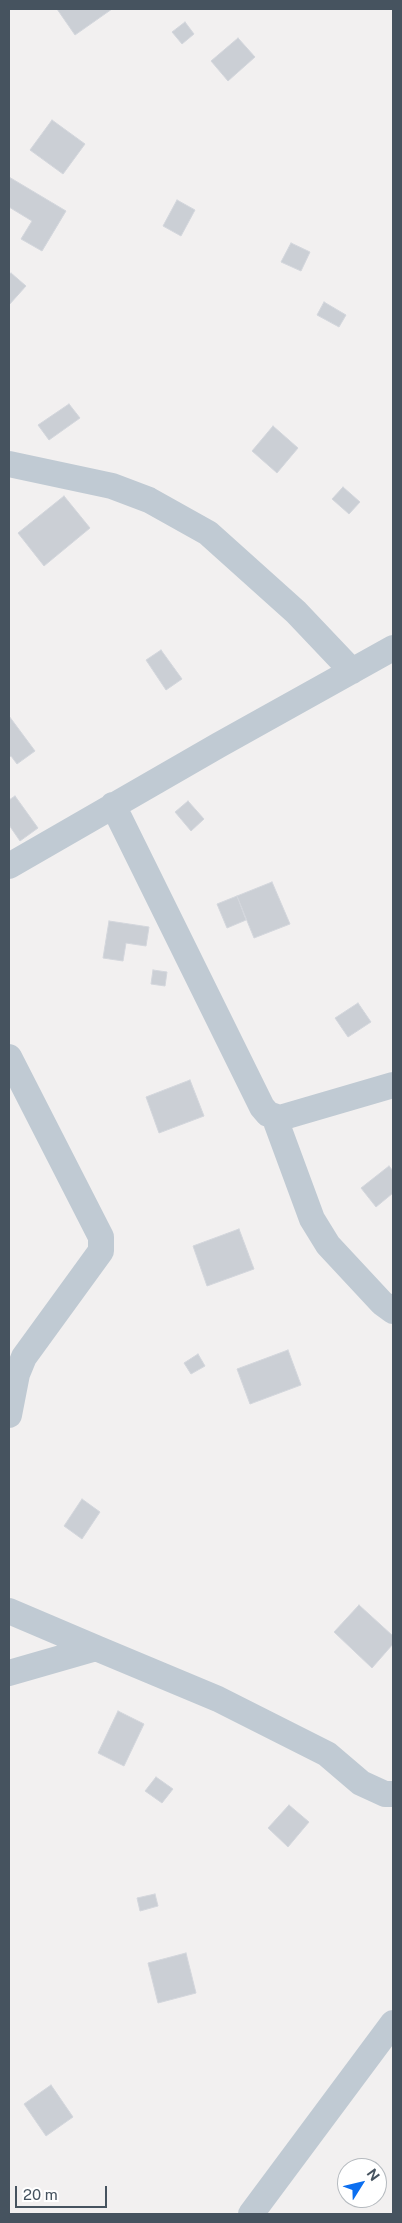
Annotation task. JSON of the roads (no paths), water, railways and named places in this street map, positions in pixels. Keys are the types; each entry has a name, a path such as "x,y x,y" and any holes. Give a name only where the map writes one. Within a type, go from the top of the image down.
{"street":[{"path":"9,464 112,486 149,500 208,533 296,612 352,671"},
{"path":"9,886 18,861 393,648"},
{"path":"114,805 262,1107 268,1114 280,1118 393,1085"},
{"path":"9,1057 98,1231 101,1251 24,1358 17,1374 9,1415"},
{"path":"274,1116 312,1219 328,1245 382,1303 393,1311"},
{"path":"9,1611 218,1699 327,1754 361,1783 385,1794 393,1794"},
{"path":"9,1673 96,1648"},
{"path":"251,2214 393,2023"}]}
